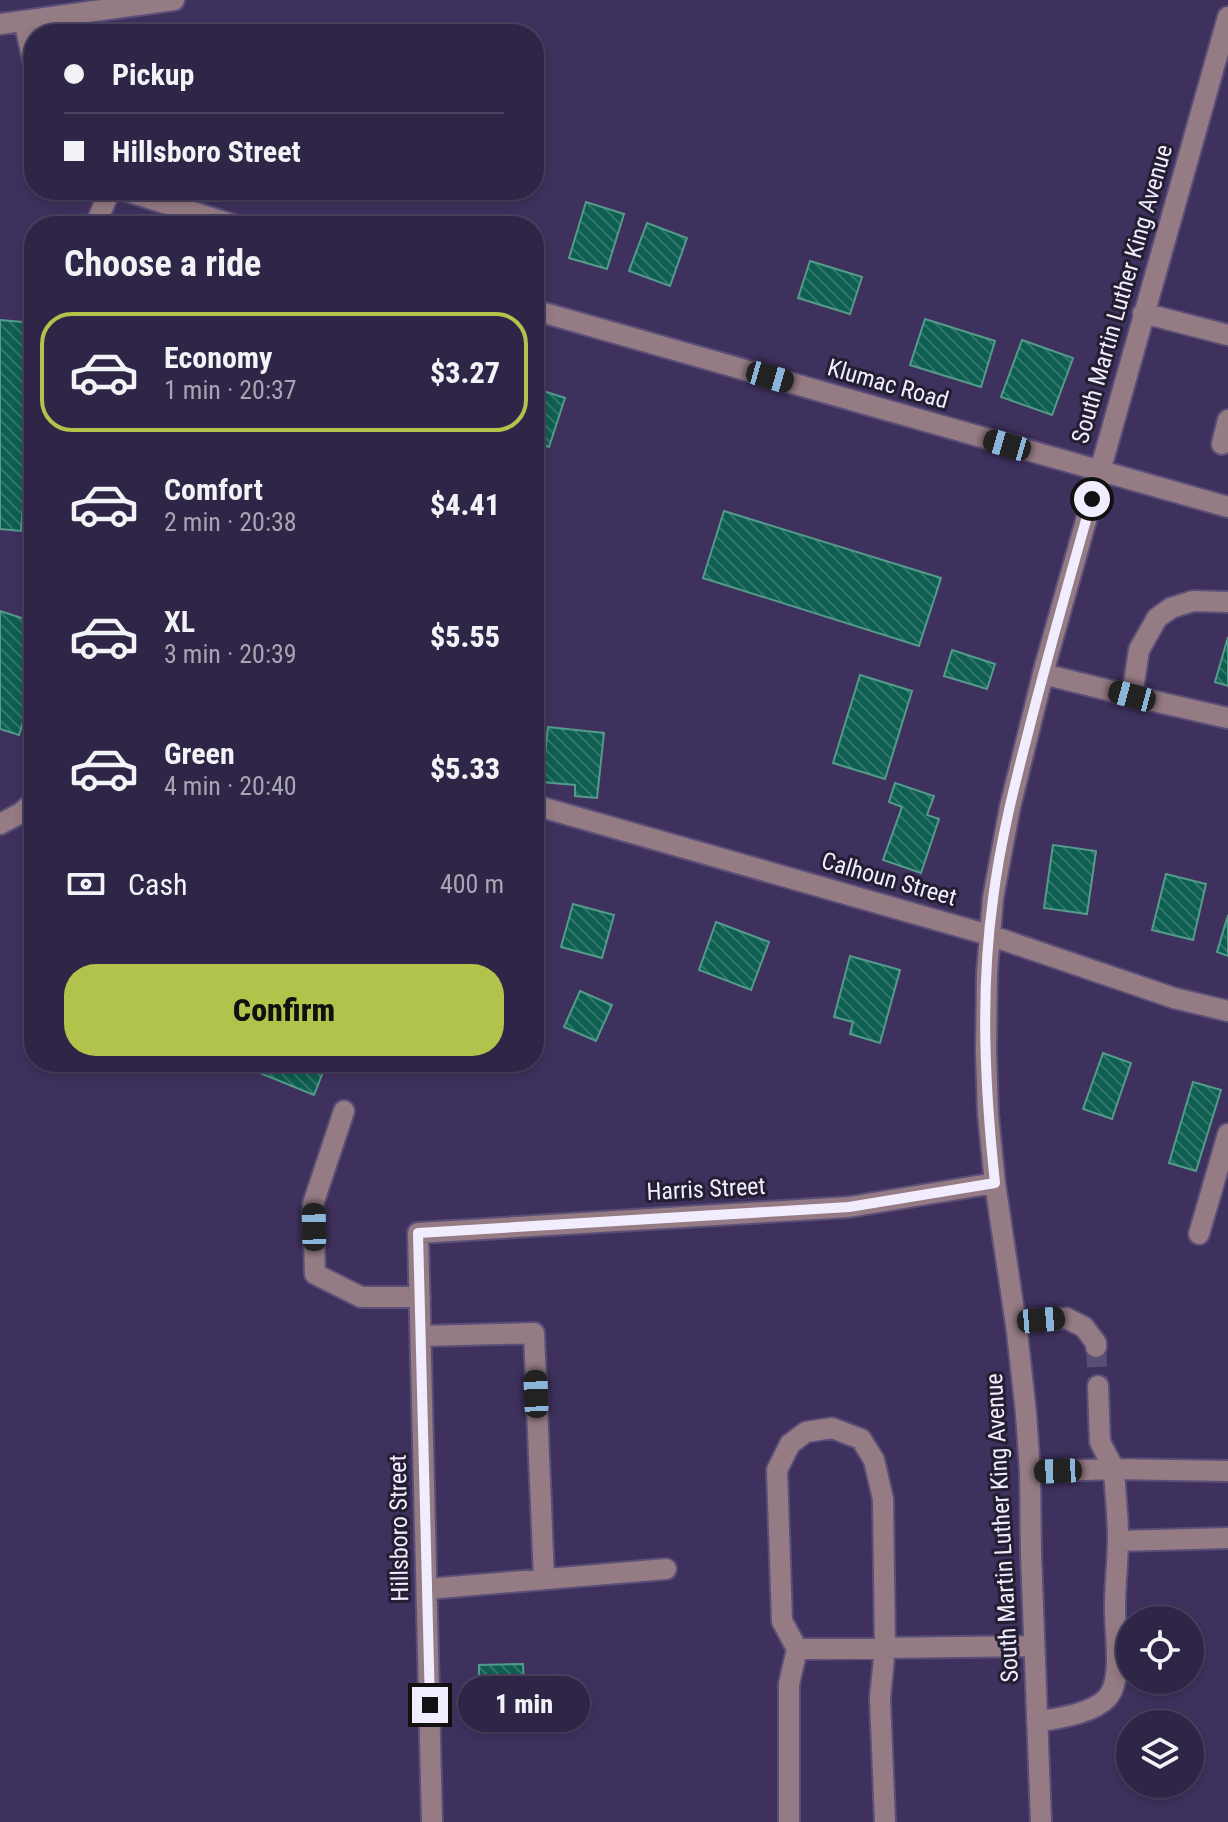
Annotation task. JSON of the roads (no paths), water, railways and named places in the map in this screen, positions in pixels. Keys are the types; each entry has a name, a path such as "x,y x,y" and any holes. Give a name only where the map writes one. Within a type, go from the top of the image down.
{"street":[{"path":"0,24 174,0"},
{"name":"South Martin Luther King Avenue","path":"1041,1822 1030,1472 1016,1322 995,1183 986,1071 989,935 1010,807 1043,674 1228,17"},
{"path":"154,200 204,216"},
{"name":"Klumac Road","path":"544,313 1228,507"},
{"path":"1143,313 1228,335"},
{"path":"1222,444 1228,420"},
{"path":"1132,696 1139,650 1157,618 1171,608 1193,601 1228,602"},
{"path":"1043,674 1228,718"},
{"name":"Calhoun Street","path":"544,808 989,935 1174,998 1228,1011"},
{"path":"0,824 24,810"},
{"path":"344,1111 313,1204 315,1274 361,1297 420,1297"},
{"path":"1199,1234 1228,1134"},
{"name":"Harris Street","path":"418,1233 849,1207 995,1183"},
{"name":"Hillsboro Street","path":"418,1233 432,1822"},
{"path":"1016,1322 1066,1318 1084,1327 1096,1347"},
{"path":"421,1336 534,1333 544,1579"},
{"path":"1037,1722 1096,1706 1108,1697 1114,1685 1118,1541 1114,1469 1100,1442 1098,1386"},
{"path":"789,1822 789,1684 797,1649 782,1621 777,1470 790,1444 806,1432 832,1428 861,1439 874,1460 883,1499 885,1648 880,1698 885,1822"},
{"path":"1030,1472 1114,1469 1228,1471"},
{"path":"1118,1541 1228,1538"},
{"path":"427,1589 666,1569"},
{"path":"797,1649 1034,1646"}],"tunnel":[{"path":"1096,1347 1098,1386"}]}
